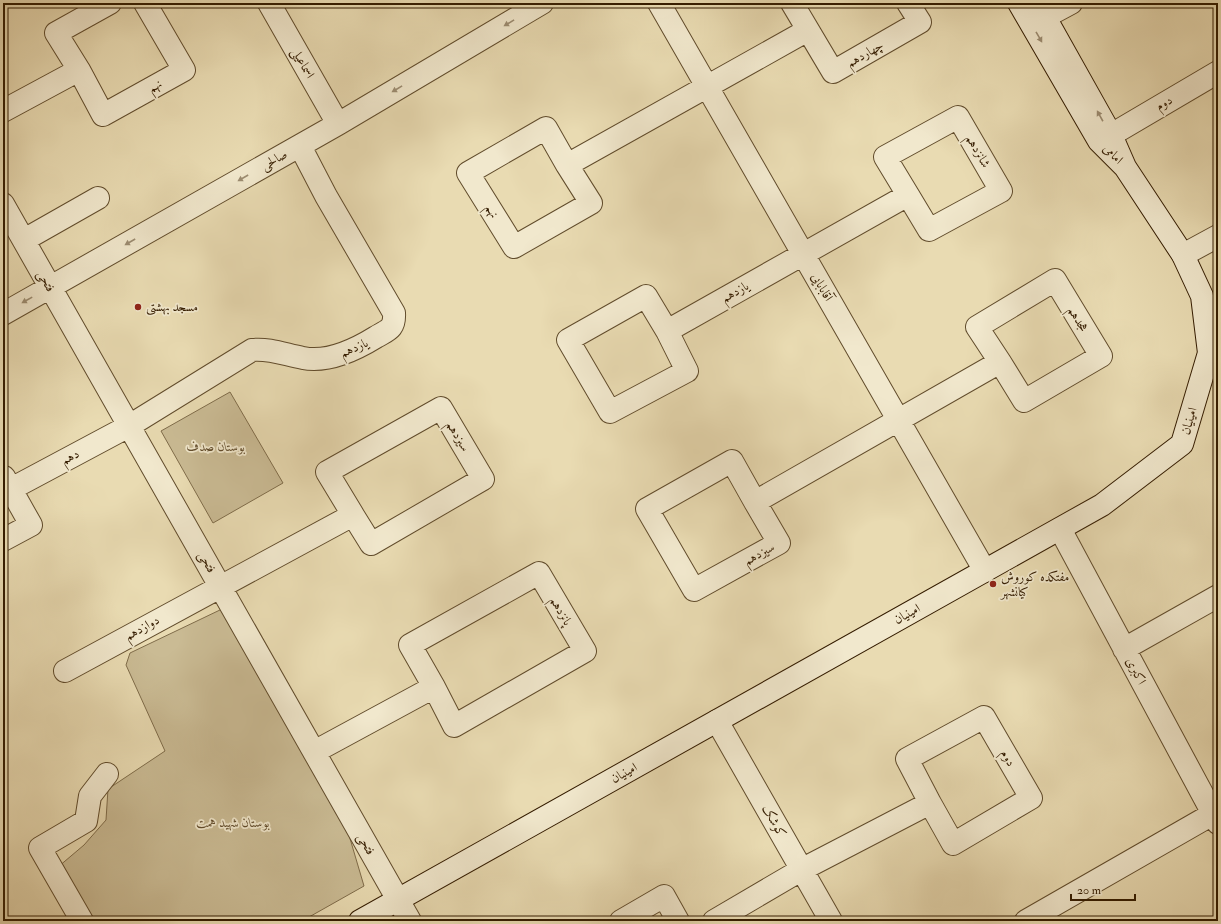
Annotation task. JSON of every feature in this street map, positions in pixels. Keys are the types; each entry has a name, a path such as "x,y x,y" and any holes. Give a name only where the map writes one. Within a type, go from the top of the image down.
{"street":[{"name":"نهم","path":"110,3 56,33 79,70 103,115 184,70 145,3"},
{"name":"اسماعیلی","path":"269,3 338,124"},
{"name":"صالحی","path":"3,314 300,146 542,3"},
{"name":"آقابابایی","path":"659,3 984,571"},
{"name":"چهاردهم","path":"792,3 833,72 920,22 908,3"},
{"name":"امامی","path":"1019,3 1099,141 1125,167"},
{"path":"1041,10 1071,3"},
{"name":"امامی","path":"1041,10 1111,135 1125,167"},
{"path":"567,165 808,30"},
{"path":"3,111 79,70"},
{"name":"دوم","path":"1111,135 1218,72"},
{"name":"شانزدهم","path":"958,117 1001,191 929,230 908,195 885,157 958,117"},
{"name":"نهم","path":"546,128 567,165 591,203 514,248 468,173 546,128"},
{"name":"یازدهم","path":"129,426 252,350 262,349 305,359 323,359 337,356 362,346 390,329 395,322 391,308 326,196 300,146"},
{"name":"امینیان","path":"360,921 1102,505 1182,444 1213,356 1202,296 1183,255 1125,167"},
{"path":"803,254 908,195"},
{"path":"24,240 98,198"},
{"name":"فتحی","path":"3,204 410,921"},
{"path":"1183,255 1218,236"},
{"name":"یازدهم","path":"667,331 803,254"},
{"name":"هجدهم","path":"1055,280 1101,356 1024,401 1000,362 977,327 1055,280"},
{"path":"646,296 667,331 687,371 610,412 568,340 646,296"},
{"path":"755,502 1000,362"},
{"name":"سیزدهم","path":"441,408 483,479 371,544 353,515 327,472 441,408"},
{"name":"دهم","path":"3,540 31,525 7,483 129,426"},
{"name":"سیزدهم","path":"732,462 755,502 779,544 694,590 647,509 732,462"},
{"path":"220,586 353,515"},
{"name":"اکبری","path":"1026,921 1216,816 1060,529"},
{"name":"پانزدهم","path":"539,573 585,651 454,726 434,687 410,645 539,573"},
{"name":"دوازدهم","path":"65,671 220,586"},
{"path":"1124,649 1218,596"},
{"path":"314,752 434,687"},
{"name":"دوم","path":"984,717 1032,798 953,844 930,803 907,758 984,717"},
{"name":"کوشک","path":"717,720 830,921"},
{"path":"82,921 40,848 86,821 90,796 107,774"},
{"path":"714,921 801,870 930,803"},
{"path":"621,921 664,896 678,921"}],"green space":[{"name":"بوستان صدف","path":"230,392 283,483 213,523 161,431"},
{"name":"بوستان شهید همت","path":"222,609 346,825 364,886 302,921 89,921 58,867 84,845 106,820 108,789 165,751 126,665 130,653"}],"place":[{"name":"مسجد بهشتی","path":"138,307"},
{"name":"مفتکده کوروش کیانشهر","path":"993,584"}]}
